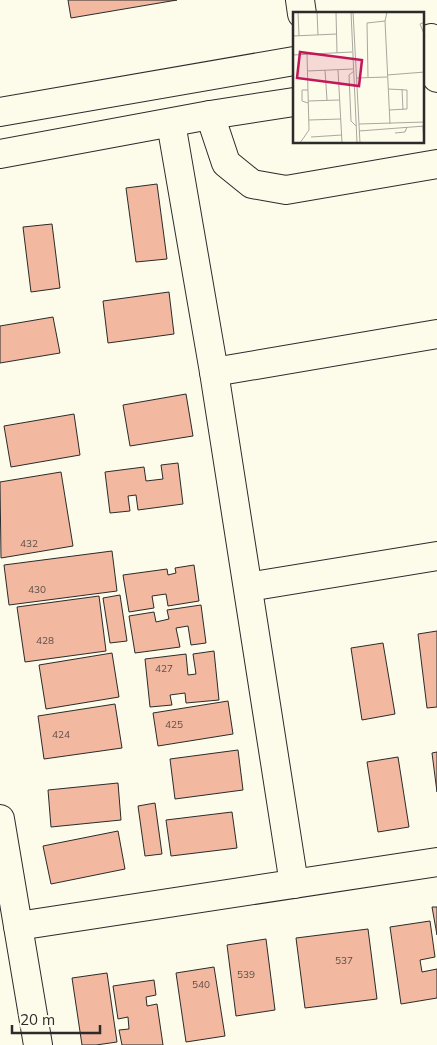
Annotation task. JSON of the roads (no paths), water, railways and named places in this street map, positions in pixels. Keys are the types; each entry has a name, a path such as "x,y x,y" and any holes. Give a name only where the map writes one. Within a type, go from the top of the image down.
{"street":[{"path":"424,81 437,78 430,38"},
{"path":"0,112 293,61"},
{"path":"0,154 210,115 293,102"},
{"path":"210,115 226,163 252,184 286,190 437,164"},
{"path":"171,123 214,372 294,884"},
{"path":"214,372 437,334"},
{"path":"248,587 437,556"},
{"path":"0,819 38,1045"},
{"path":"18,926 437,862"}]}
